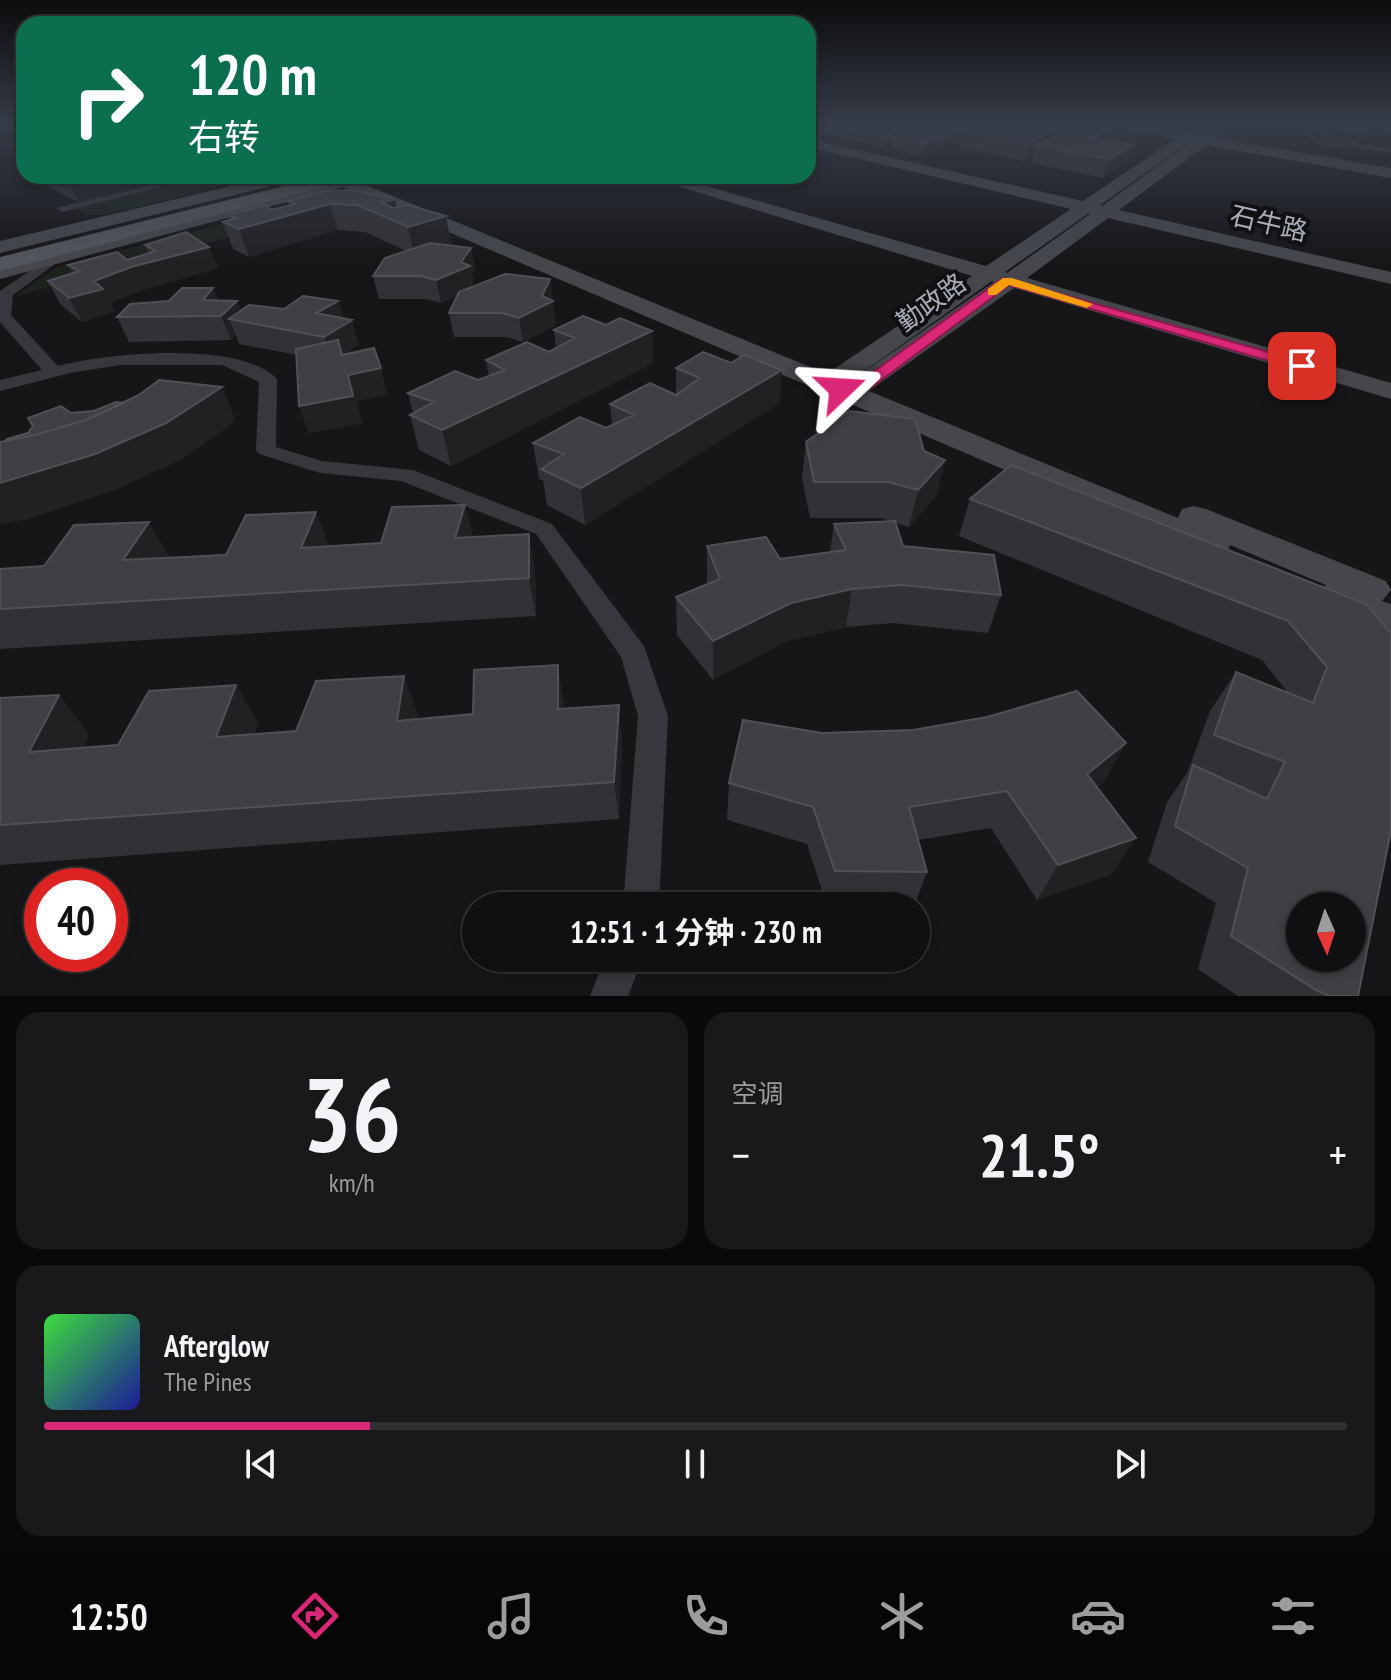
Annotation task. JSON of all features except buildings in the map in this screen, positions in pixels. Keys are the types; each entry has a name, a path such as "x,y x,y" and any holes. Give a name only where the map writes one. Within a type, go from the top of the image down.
{"main road":[{"path":"0,255 315,184"},
{"path":"0,264 318,184"}],"street":[{"name":"石牛路","path":"931,169 1391,268"},
{"name":"石牛路","path":"950,169 1391,278"},
{"name":"勤政路","path":"850,382 1151,169"},
{"path":"94,224 62,208 165,184"},
{"path":"0,247 259,184"},
{"path":"0,273 290,199 328,184"},
{"path":"371,184 392,190 850,382 1391,620"},
{"path":"680,184 1391,391"},
{"path":"290,199 392,190"},
{"path":"50,261 6,293 3,316 54,372"},
{"path":"0,386 120,360 225,360 268,379 266,450 320,467 405,475 544,529 634,654 653,716 642,892"},
{"path":"850,382 1391,597"},
{"path":"609,996 618,972"}],"shaded area":[{"path":"173,184 230,184 104,215 87,215 73,207"},
{"path":"316,200 328,210 14,297 57,267"}],"slow traffic":[{"path":"992,292 1007,281 1087,304"}],"route":[{"path":"841,389 867,384 1007,281 1302,366"}]}
